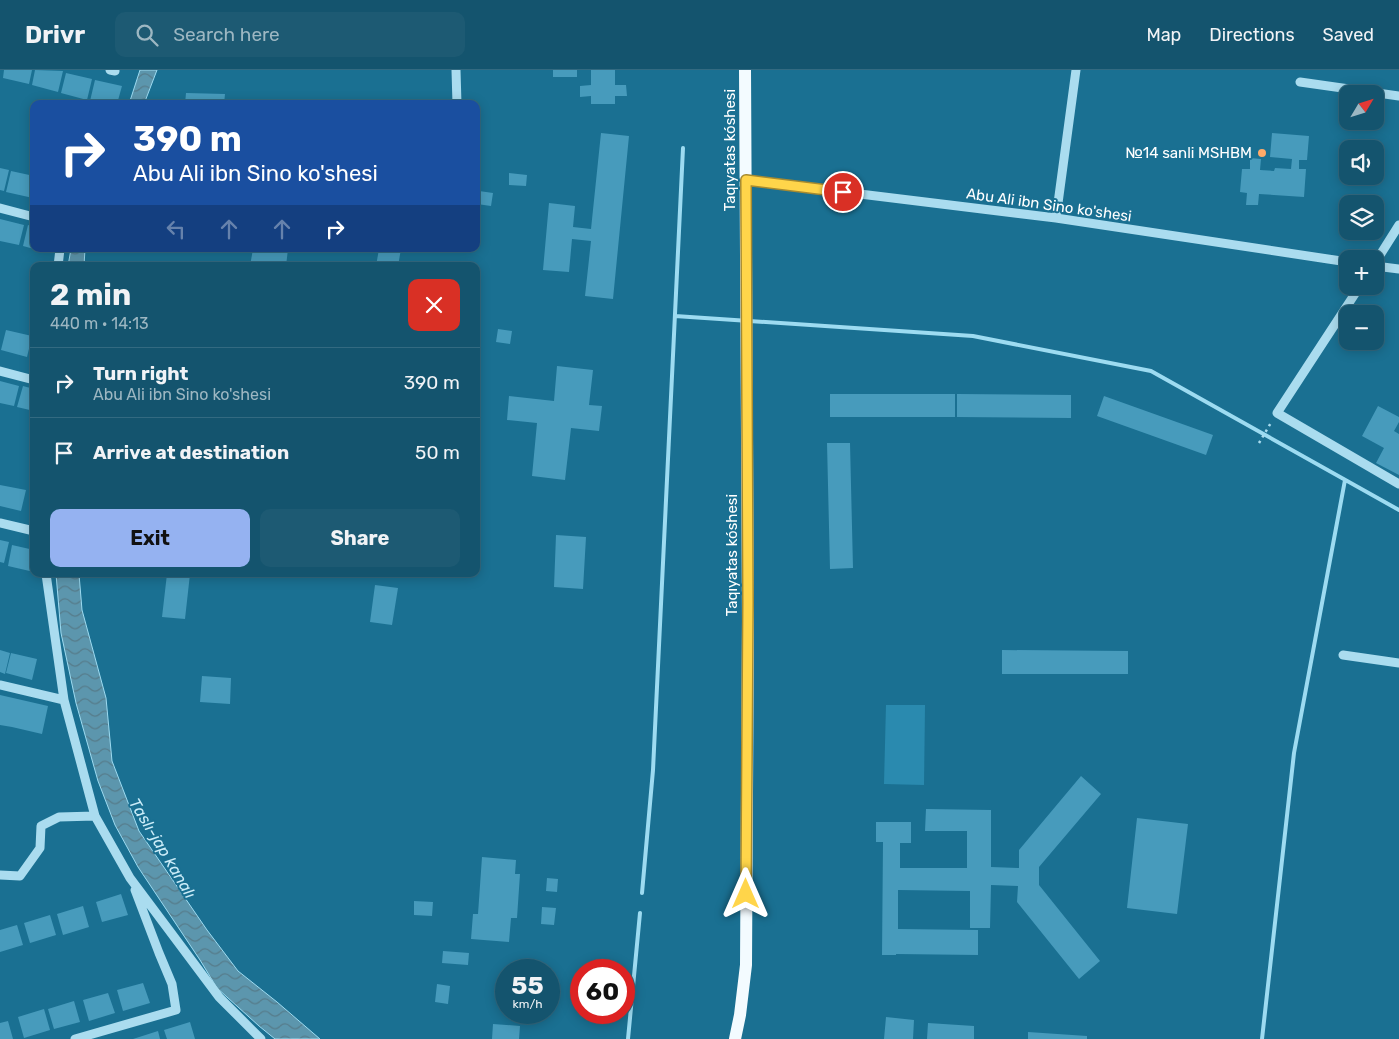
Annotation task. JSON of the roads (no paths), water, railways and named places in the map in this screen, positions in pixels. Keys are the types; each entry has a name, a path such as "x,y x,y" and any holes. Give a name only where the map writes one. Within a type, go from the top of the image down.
{"main road":[{"name":"Taqıyatas kóshesi","path":"735,1039 746,965 748,630 746,70"}],"street":[{"path":"456,70 457,100"},
{"path":"1056,218 1076,70"},
{"path":"1300,82 1399,96"},
{"name":"Abu Ali ibn Sino ko'shesi","path":"746,180 1056,218 1339,261"},
{"path":"0,208 30,216"},
{"path":"1384,250 1399,225"},
{"path":"1384,266 1399,268"},
{"path":"1354,295 1277,413 1399,484"},
{"path":"0,371 30,379"},
{"path":"0,523 30,530"},
{"path":"46,577 64,700 95,816 130,878 219,997 261,1039"},
{"path":"1343,655 1399,664"},
{"path":"0,685 64,700"},
{"path":"0,875 20,876 40,848 41,826 59,817 95,816"},
{"path":"75,1039 176,1010 172,984 130,878"}],"water":[{"path":"140,70 157,70 146,100 130,100"},
{"path":"70,252 85,252 84,262 69,262"},
{"path":"56,577 79,577 82,610 106,698 112,761 139,831 207,930 238,971 320,1039 275,1039 217,988 138,867 115,825 98,781 76,703 61,633"}],"waterway":[{"path":"642,893 653,770 683,148"},
{"path":"675,316 973,336 1151,371 1399,510"},
{"path":"1262,1039 1294,753 1345,480"},
{"path":"628,1039 640,913"}],"place":[{"name":"№14 sanli MSHBM","path":"1262,153"}],"water label":[{"name":"Taslı-jap kanalı","path":"163,848"}]}
